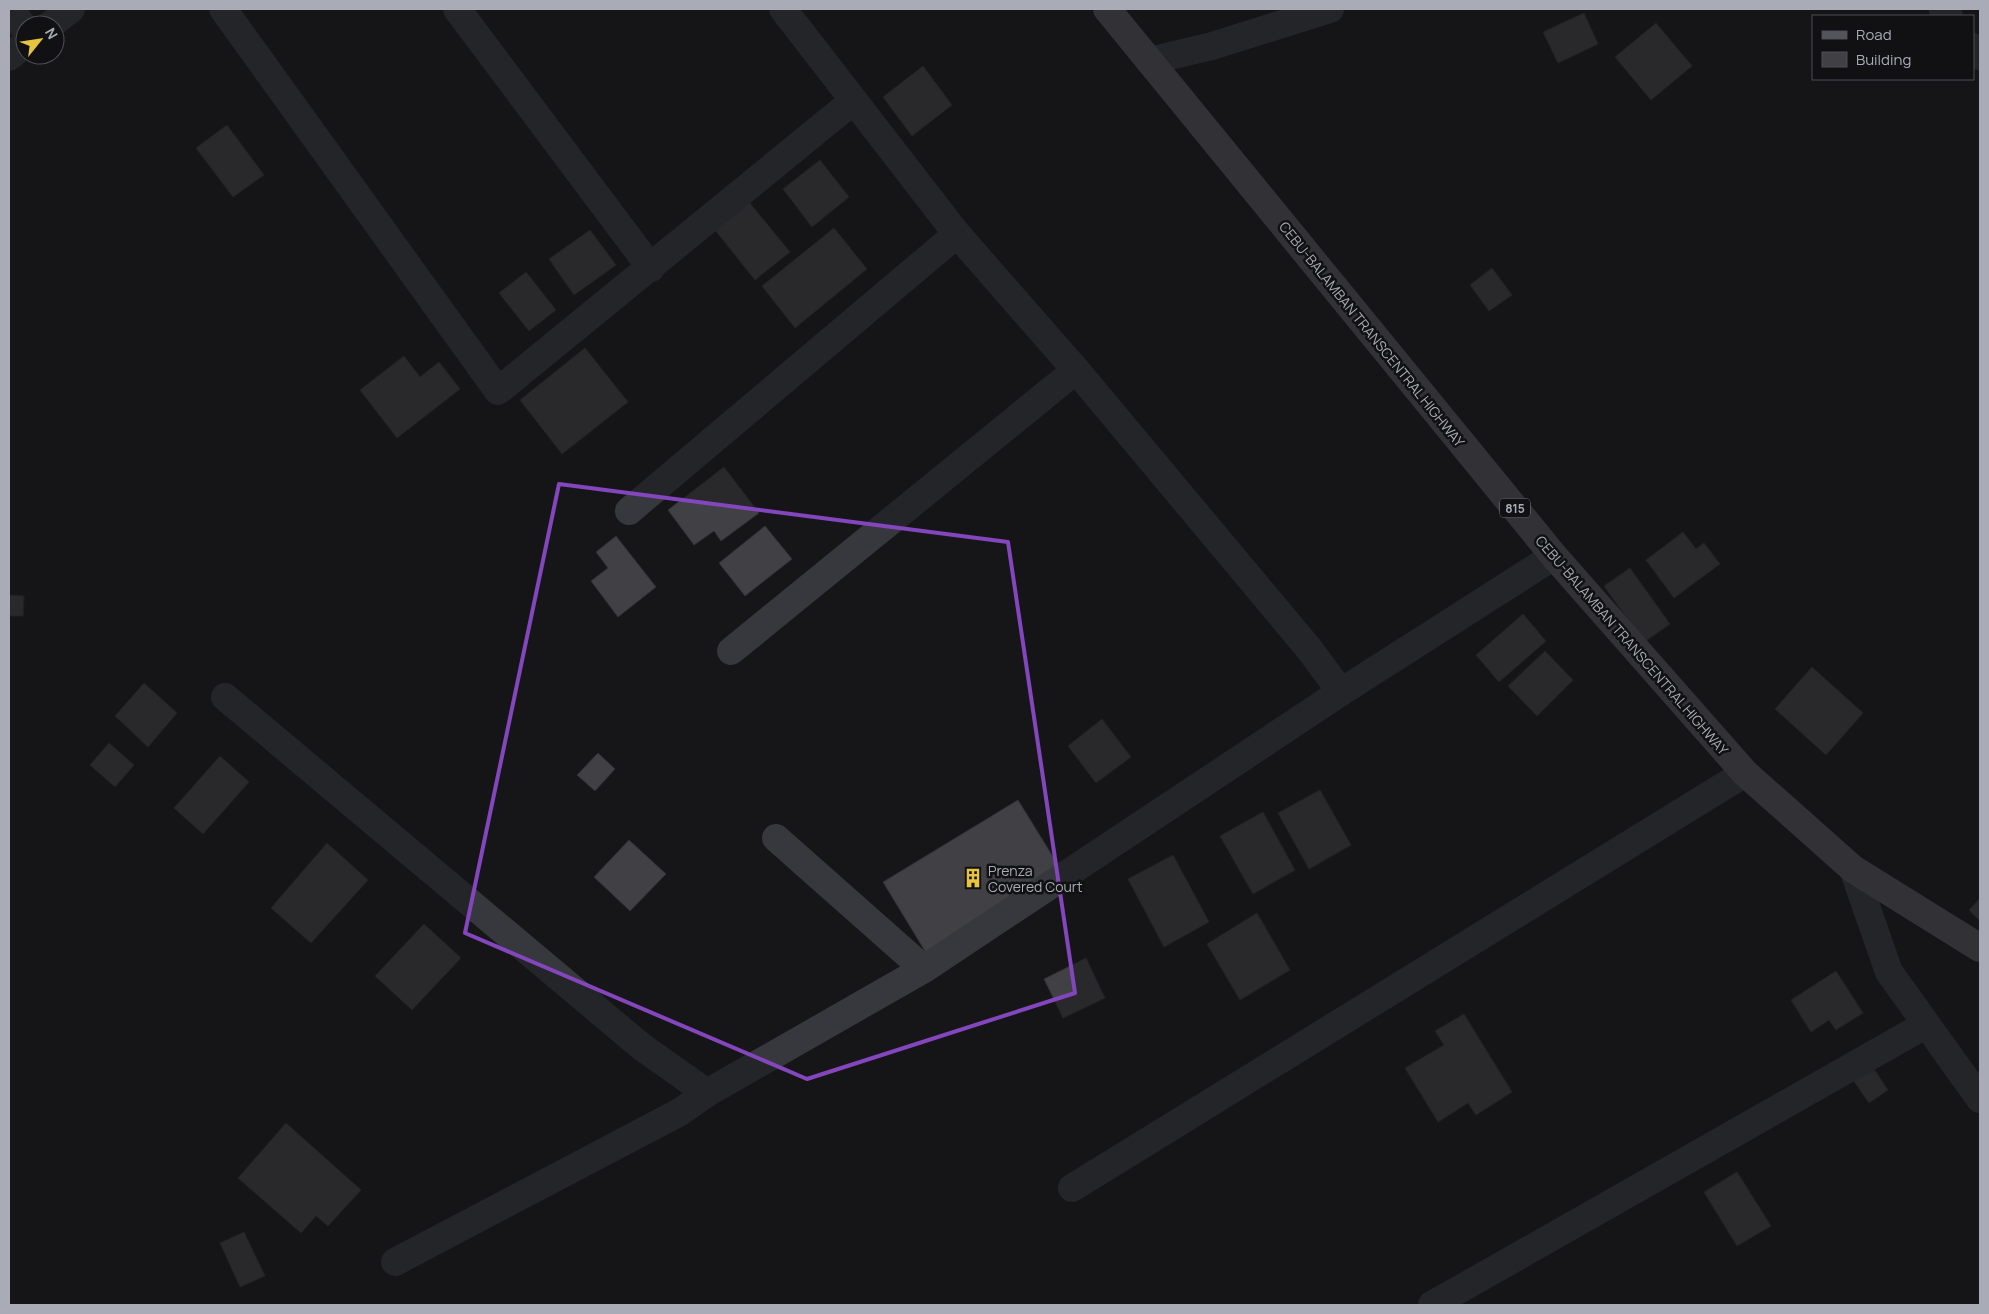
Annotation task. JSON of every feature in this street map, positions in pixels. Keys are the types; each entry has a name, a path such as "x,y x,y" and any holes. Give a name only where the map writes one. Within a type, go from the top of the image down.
{"main road":[{"name":"CEBU-BALAMBAN TRANSCENTRAL HIGHWAY","path":"1107,9 1554,556 1745,773 1853,869 1980,948"}],"street":[{"path":"223,9 498,391 651,268 853,101"},
{"path":"458,9 651,268"},
{"path":"783,9 957,234 1076,370 1304,643 1341,692"},
{"path":"1149,61 1212,46 1330,9"},
{"path":"628,511 957,234"},
{"path":"731,651 1076,370"},
{"path":"395,1262 680,1112 707,1093 924,969 1341,692 1554,556"},
{"path":"225,697 642,1048 707,1093"},
{"path":"1072,1188 1745,773"},
{"path":"776,838 924,969"},
{"path":"1853,869 1888,972 1980,1099"},
{"path":"1432,1305 1925,1025"}],"highlighted area":[{"path":"559,484 1008,542 1075,993 807,1079 465,933"}],"building":[{"path":"1584,13 1598,44 1558,63 1543,32"},
{"path":"1656,23 1692,66 1651,100 1615,57"},
{"path":"923,66 952,105 912,136 883,97"},
{"path":"227,125 264,175 233,197 196,148"},
{"path":"820,160 849,197 812,227 783,189"},
{"path":"749,202 790,252 755,280 715,230"},
{"path":"834,228 867,269 795,328 762,286"},
{"path":"590,230 616,265 574,295 549,259"},
{"path":"1492,268 1512,295 1489,311 1470,285"},
{"path":"526,272 556,310 529,331 499,293"},
{"path":"585,348 628,402 562,454 520,400"},
{"path":"404,356 420,377 439,362 460,389 397,438 360,390"},
{"path":"724,467 759,513 721,541 714,531 694,545 668,510"},
{"path":"765,526 792,559 745,596 719,563"},
{"path":"1683,532 1696,549 1704,543 1720,564 1674,598 1646,560"},
{"path":"616,536 656,587 618,617 591,581 608,568 596,552"},
{"path":"1630,568 1670,624 1644,642 1604,586"},
{"path":"9,595 24,596 23,616 9,616"},
{"path":"1523,614 1546,641 1499,682 1476,655"},
{"path":"1545,651 1573,680 1537,716 1508,686"},
{"path":"1812,667 1863,713 1826,755 1775,709"},
{"path":"144,683 177,713 148,747 115,716"},
{"path":"1102,719 1131,757 1096,783 1068,746"},
{"path":"109,743 134,765 115,787 90,765"},
{"path":"598,753 615,769 595,791 577,775"},
{"path":"220,756 249,782 203,834 174,808"},
{"path":"1320,790 1351,845 1309,869 1278,813"},
{"name":"Prenza Covered Court","path":"1018,800 1063,873 928,956 883,882"},
{"path":"1263,812 1295,870 1253,894 1220,836"},
{"path":"629,840 666,874 630,911 594,877"},
{"path":"327,843 368,880 311,943 271,908"},
{"path":"1173,855 1209,922 1164,947 1128,879"},
{"path":"1980,898 1980,921 1969,910"},
{"path":"1257,913 1290,970 1240,1000 1207,944"},
{"path":"424,924 461,958 412,1010 375,976"},
{"path":"1086,958 1105,998 1063,1018 1044,979"},
{"path":"1836,971 1863,1013 1836,1030 1829,1020 1811,1032 1791,1000"},
{"path":"1464,1014 1512,1092 1476,1115 1468,1103 1438,1122 1405,1068 1444,1045 1435,1031"},
{"path":"1872,1066 1888,1090 1869,1103 1853,1080"},
{"path":"286,1123 361,1190 328,1226 316,1216 301,1233 238,1178"},
{"path":"1737,1172 1771,1226 1737,1246 1704,1192"},
{"path":"244,1232 265,1276 240,1287 220,1243"}],"place":[{"name":"Prenza Covered Court","path":"973,878"}]}
